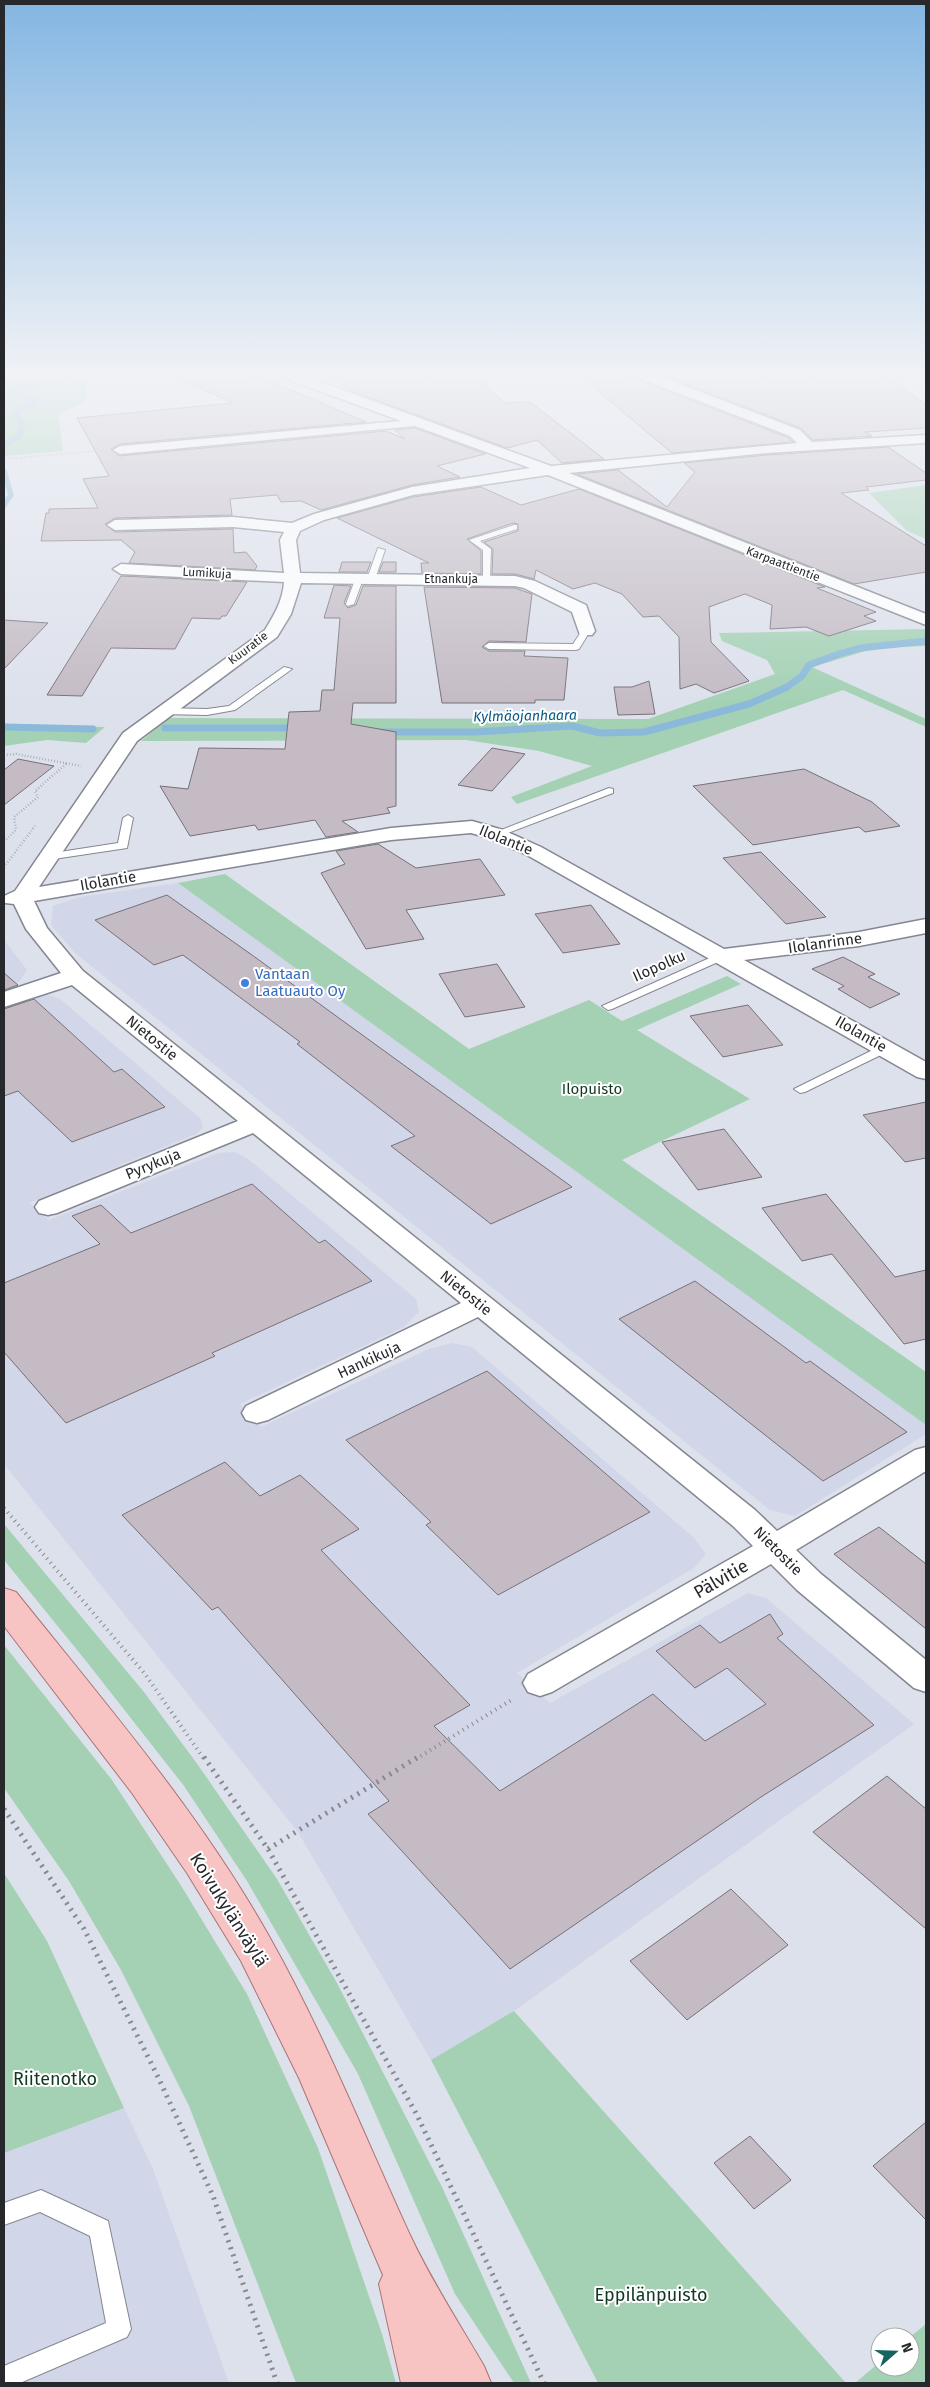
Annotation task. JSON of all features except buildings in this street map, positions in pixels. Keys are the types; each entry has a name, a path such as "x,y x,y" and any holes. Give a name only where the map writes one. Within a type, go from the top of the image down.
{"main road":[{"name":"Koivukylänväylä","path":"4,1601 145,1782 201,1862 255,1949 317,2071 396,2253 467,2383"},
{"name":"Koivukylänväylä","path":"396,2253 424,2383"}],"street":[{"path":"115,524 233,522 294,528 319,517 412,491 466,481"},
{"name":"Karpaattientie","path":"574,481 926,620"},
{"name":"Kuuratie","path":"13,898 47,857 130,737 162,711 271,633 283,614 294,578 288,540 294,528"},
{"name":"Lumikuja","path":"121,569 294,578"},
{"name":"Etnankuja","path":"294,578 515,581 528,584 580,609 586,631"},
{"name":"Ilolantie","path":"13,898 392,834 472,827 496,834 534,852 723,956 926,1072"},
{"name":"Nietostie","path":"13,898 25,910 35,930 75,976 744,1518 809,1582 926,1679"},
{"name":"Ilolanrinne","path":"723,956 859,939 926,926"},
{"path":"4,1000 75,976"},
{"name":"Pyrykuja","path":"48,1206 257,1122"},
{"name":"Hankikuja","path":"257,1413 481,1305"},
{"name":"Pälvitie","path":"540,1682 776,1548 926,1457"}],"lane":[{"path":"486,580 487,549 473,540 514,527"},
{"path":"350,604 381,550"},
{"path":"490,646 576,646 586,631"},
{"path":"162,711 207,712 232,708 287,669"},
{"path":"496,834 609,791"},
{"path":"47,857 123,846 128,818"},
{"name":"Ilopolku","path":"608,1006 723,956"},
{"path":"800,1089 884,1048"},
{"path":"4,2214 41,2201 100,2229 119,2329 4,2378"}],"path":[{"path":"4,755 16,754 81,766"},
{"path":"4,841 16,830 14,817 38,797 36,791 66,764"},
{"path":"4,1508 145,1674 268,1848 418,2115 544,2383"},
{"path":"268,1848 540,1682"},
{"path":"4,1809 84,1929 158,2077 213,2196 277,2383"}],"shaded area":[{"path":"178,883 926,1425 926,1434 795,1516 770,1510 75,953 51,925 53,906 80,897"},
{"path":"4,940 27,970 19,982 4,987"},
{"path":"37,995 49,995 60,999 201,1119 203,1128 196,1134 29,1203 49,1220 218,1153 234,1152 247,1158 416,1299 419,1312 404,1327 240,1404 261,1427 429,1349 452,1343 472,1347 693,1537 706,1554 694,1568 517,1673 550,1703 748,1593 766,1598 914,1724 514,2011 431,2060 298,1832 4,1464 4,1007"},
{"path":"124,2108 153,2169 229,2383 4,2383 4,2153"}],"green space":[{"path":"926,485 926,539 907,531 869,493"},
{"path":"926,629 926,646 876,648 812,667 926,719 926,727 843,690 517,804 511,797 592,766 539,751 466,740 141,741 169,718 648,719 775,674 767,660 722,641 719,633"},
{"path":"4,725 105,727 86,743 47,740 4,746"},
{"name":"Ilopuisto","path":"225,874 469,1049 589,1000 622,1021 727,976 741,984 637,1030 750,1099 622,1160 926,1372 926,1425 178,883"},
{"path":"4,1524 144,1692 198,1765 277,1879 337,1983 442,2187 531,2383 514,2383 455,2294 358,2074 247,1881 184,1786 4,1560"},
{"path":"4,1645 112,1780 180,1884 247,1994 318,2148 382,2334 396,2383 296,2383 189,2106 121,1970 69,1881 4,1788"},
{"name":"Riitenotko","path":"4,1873 47,1941 124,2108 4,2153"},
{"name":"Eppilänpuisto","path":"514,2011 846,2383 598,2383 431,2060"},
{"path":"926,2324 926,2383 855,2383 870,2370 870,2377 920,2377 920,2329"}],"waterway":[{"path":"4,505 11,495 7,481"},
{"name":"Kylmäojanhaara","path":"376,732 476,732 572,726 600,733 644,732 749,704 787,687 802,676 809,665 839,654 860,648 926,641"},
{"name":"Kylmäojanhaara","path":"4,727 93,729"},
{"name":"Kylmäojanhaara","path":"165,728 300,728"}],"place":[{"name":"Vantaan Laatuauto Oy","path":"245,983"}]}
